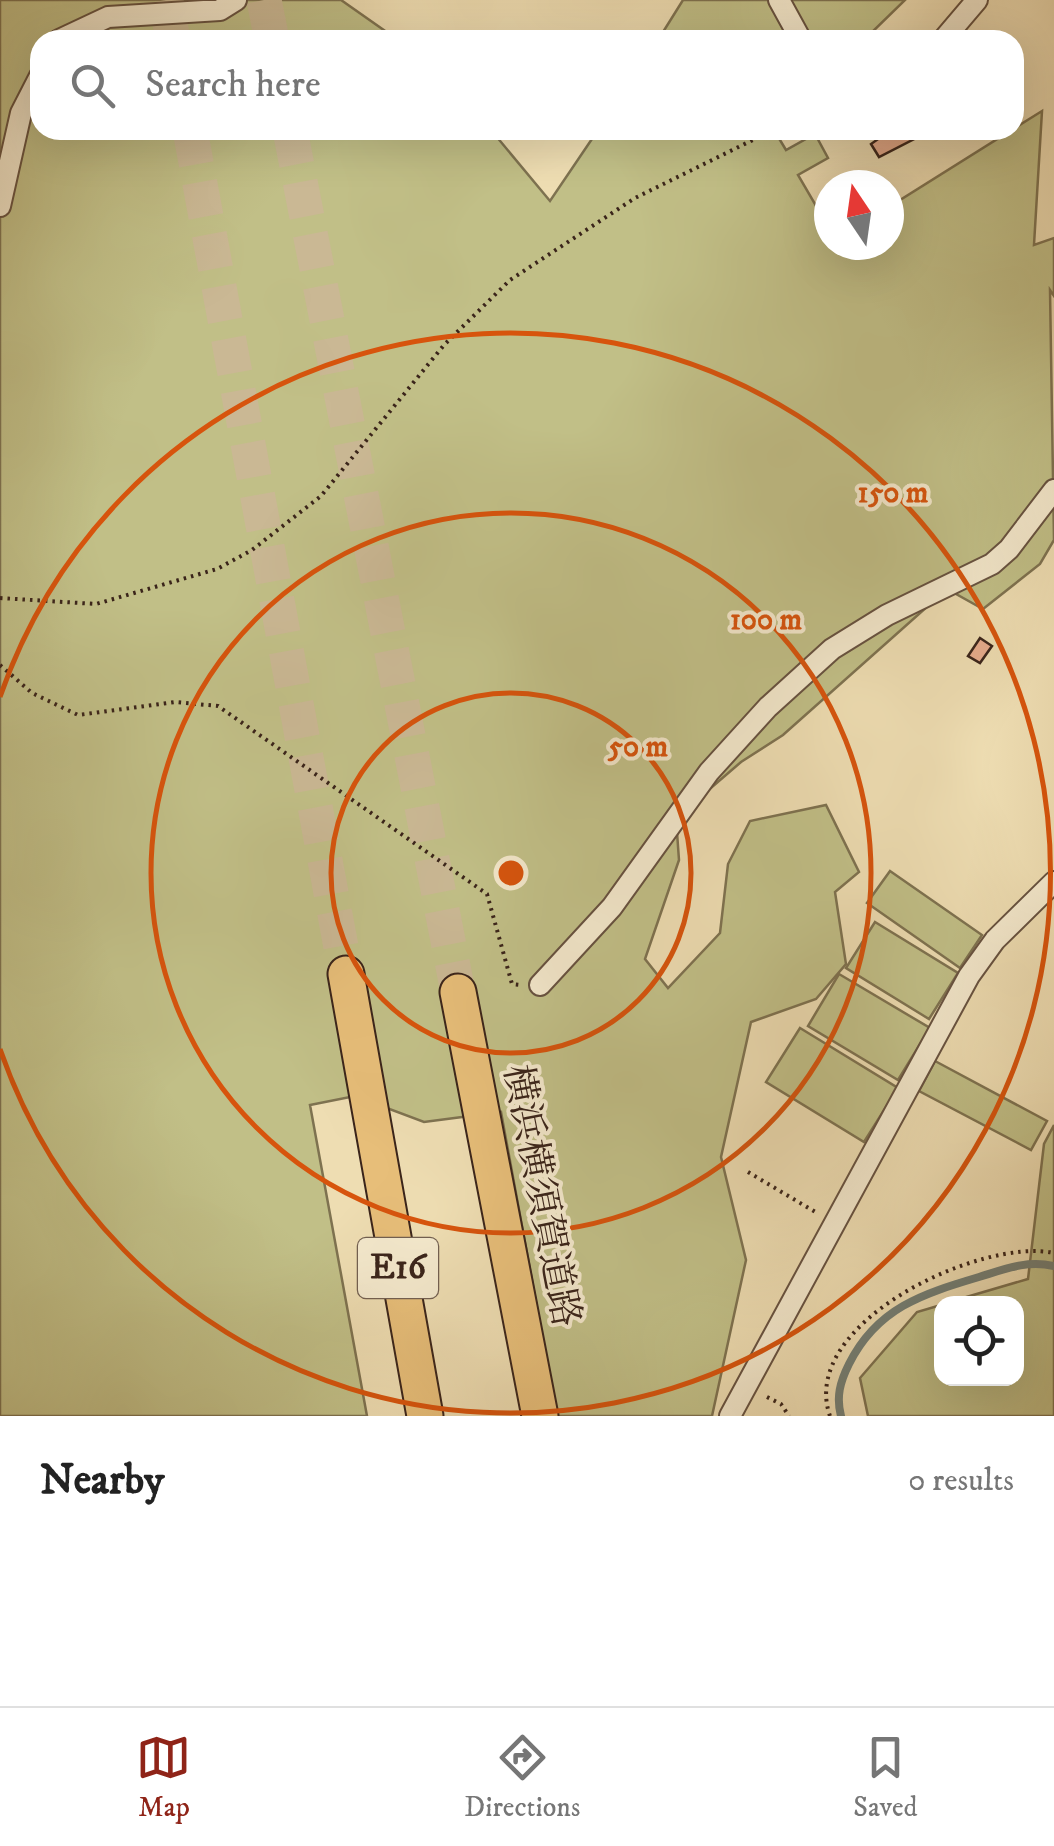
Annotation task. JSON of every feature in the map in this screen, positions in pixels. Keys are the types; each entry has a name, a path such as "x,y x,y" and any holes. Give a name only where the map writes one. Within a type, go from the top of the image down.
{"highway":[{"name":"E16","path":"346,974 426,1416"},
{"name":"横浜横須賀道路","path":"458,992 540,1416"}],"street":[{"path":"79,30 108,16 220,10 236,0"},
{"path":"779,0 796,30"},
{"path":"951,30 976,0"},
{"path":"0,206 21,114 30,96"},
{"path":"540,985 612,907 709,772 768,707 832,649 887,615 992,564 1054,490"},
{"path":"730,1416 969,976 995,940 1054,882"}],"path":[{"path":"0,598 96,604 217,570 252,550 320,496 444,346 524,268 635,198 753,140"},
{"path":"0,665 32,692 78,714 175,702 218,706 487,894 512,984 540,985"},
{"path":"748,1172 835,1224"},
{"path":"830,1416 824,1398 830,1372 856,1326 880,1306 1001,1255 1030,1248 1054,1253"},
{"path":"746,1386 781,1404 789,1416"}],"shaded area":[{"path":"0,0 341,0 384,30 30,30 30,140 499,140 550,201 591,140 780,140 786,150 804,140 818,140 828,158 798,175 814,202 814,260 904,260 904,198 996,140 1024,140 1024,122 1042,111 1034,245 1054,238 1054,296 1050,290 1054,540 1040,564 983,609 947,589 783,735 741,762 676,818 679,860 645,959 668,988 720,933 728,864 750,821 826,805 859,872 835,892 846,964 816,999 751,1022 721,1157 746,1260 712,1416 557,1416 501,1112 424,1122 355,1096 310,1105 367,1416 0,1416"},
{"path":"683,0 905,0 874,30 664,30"},
{"path":"890,871 982,935 960,968 867,903"},
{"path":"875,922 958,973 929,1019 846,968"},
{"path":"839,974 930,1028 898,1080 808,1026"},
{"path":"800,1028 898,1088 864,1142 766,1082"},
{"path":"935,1061 1047,1121 1031,1150 919,1091"},
{"path":"1054,1125 1054,1416 868,1416 860,1378 917,1312 934,1307 934,1386 1024,1386 1024,1296 970,1296 1028,1279 1044,1144"}],"building":[{"path":"877,140 912,140 879,157 871,144"},
{"path":"980,638 992,646 980,663 968,656"}],"waterway":[{"path":"841,1416 839,1396 846,1371 860,1345 887,1316 920,1297 998,1271 1025,1265 1054,1266"}],"tunnel":[{"path":"166,0 171,30"},
{"path":"264,0 270,30"},
{"path":"192,140 346,974"},
{"path":"292,140 458,992"}]}
